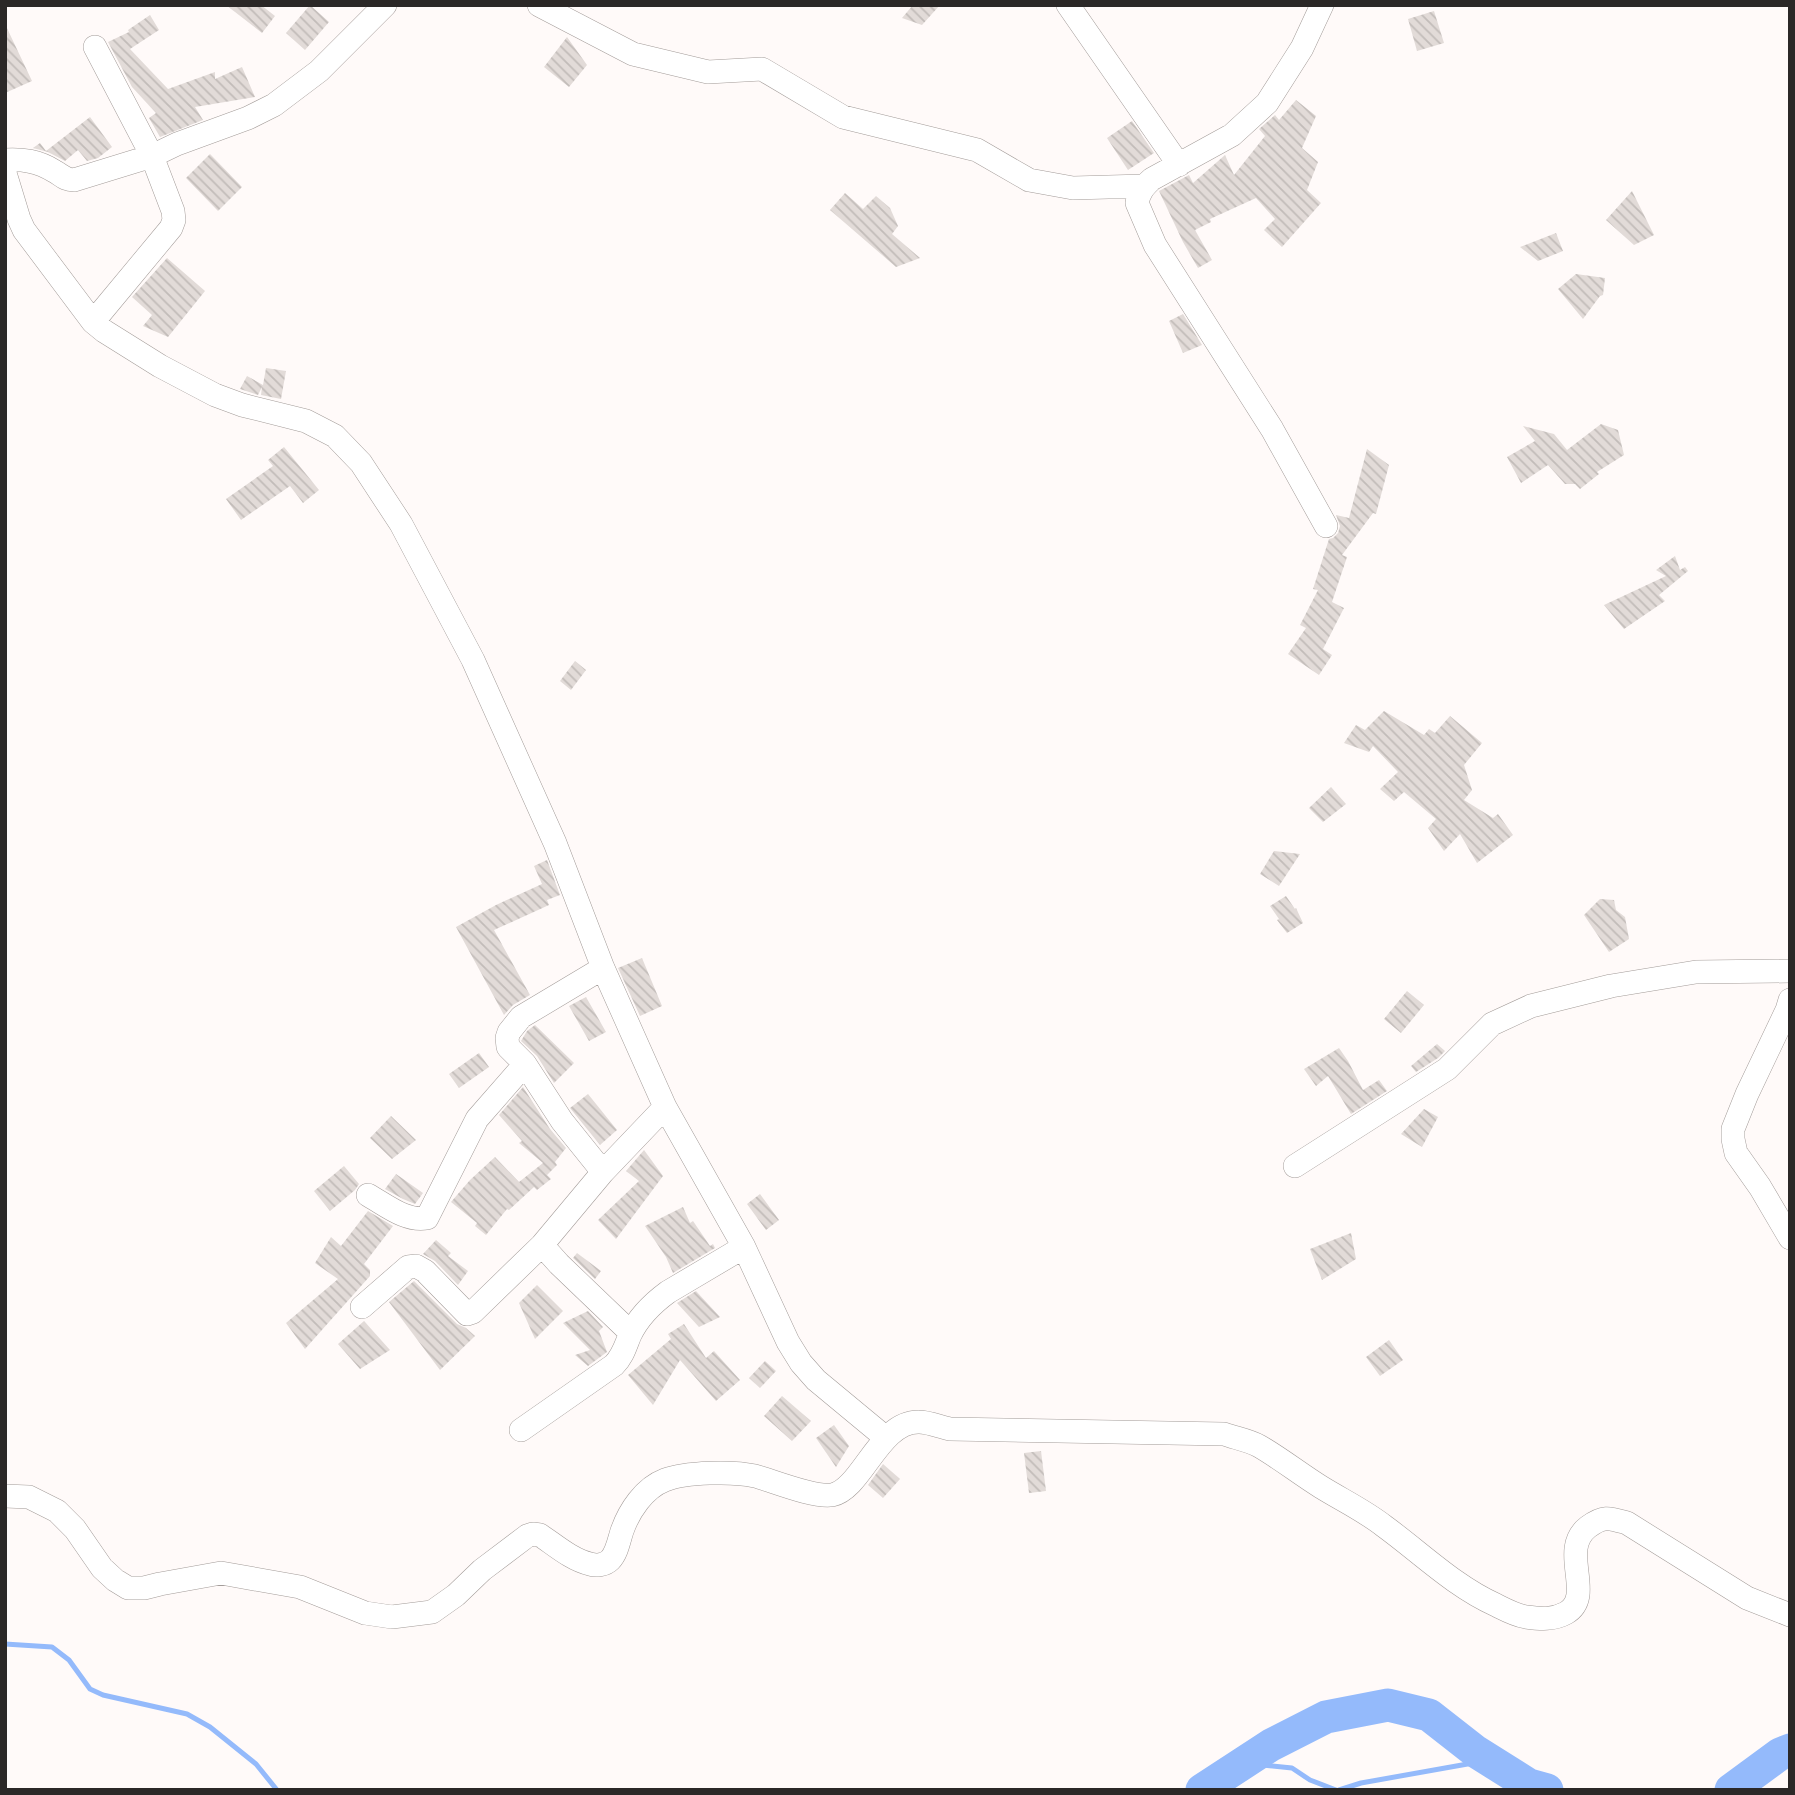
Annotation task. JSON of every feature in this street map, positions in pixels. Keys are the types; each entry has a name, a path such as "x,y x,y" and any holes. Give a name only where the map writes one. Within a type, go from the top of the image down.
{"street":[{"path":"5,160 29,160 54,170 67,180 74,180 152,156 248,118 274,106 319,71 386,5"},
{"path":"539,5 633,54 708,72 762,68 843,117 977,150 1029,180 1073,188 1144,186"},
{"path":"1068,5 1179,165"},
{"path":"1322,5 1302,48 1267,103 1232,135 1152,179 1144,186 1137,202 1155,246 1272,429 1326,526"},
{"path":"93,322 172,228 174,220 152,156 95,47"},
{"path":"5,173 24,230 93,322 104,331 215,395 242,405 306,421 335,436 361,463 401,524 473,660 555,843 603,968 665,1107 744,1247 788,1342 816,1380 886,1438"},
{"path":"603,968 517,1021 507,1038 508,1047 525,1064 562,1121 603,1172"},
{"path":"1295,1166 1447,1069 1492,1024 1531,1006 1611,986 1696,972 1790,971"},
{"path":"1790,1000 1747,1094 1733,1129 1733,1139 1736,1153 1790,1238"},
{"path":"369,1195 407,1217 417,1220 427,1218 477,1119 525,1064"},
{"path":"362,1307 408,1267 416,1266 425,1271 467,1314 472,1312 542,1244 603,1172 665,1107"},
{"path":"542,1244 631,1334"},
{"path":"521,1430 614,1365 623,1355 631,1334 656,1301 744,1247"},
{"path":"5,1496 29,1497 57,1511 75,1529 102,1568 128,1588 144,1588 221,1573 300,1587 365,1613 392,1617 432,1612 456,1595 482,1570 533,1534 540,1535 591,1565 604,1564 611,1560 624,1525 639,1499 658,1483 668,1479 706,1473 752,1475 788,1487 833,1495 844,1489 889,1434 918,1422 950,1429 1224,1434 1259,1446 1382,1524 1451,1579 1481,1598 1515,1614 1549,1619 1571,1610 1577,1602 1579,1591 1575,1559 1577,1541 1584,1530 1606,1517 1628,1523 1747,1598 1790,1615"}],"building":[{"path":"226,5 261,5 275,16 262,33"},
{"path":"310,5 329,22 305,50 286,33"},
{"path":"913,5 940,5 922,25 902,18"},
{"path":"1434,11 1444,43 1417,51 1408,19"},
{"path":"150,15 159,30 130,49 168,89 215,72 215,79 242,67 255,97 195,107 203,120 160,137 149,118 156,113 132,87 108,42 129,32 128,30"},
{"path":"5,24 32,81 5,93"},
{"path":"567,37 587,65 569,87 544,67"},
{"path":"1296,100 1316,116 1302,148 1318,162 1307,190 1321,203 1282,247 1264,230 1275,219 1256,198 1210,219 1211,222 1195,230 1212,260 1198,268 1159,191 1189,175 1193,183 1225,155 1234,175 1265,136 1259,129 1275,115 1279,120"},
{"path":"90,117 112,147 98,158 87,161 78,150 65,161 33,148 40,143 46,151"},
{"path":"1132,121 1154,153 1128,170 1107,138"},
{"path":"210,154 242,187 218,211 186,178"},
{"path":"1632,191 1654,235 1634,245 1606,220"},
{"path":"845,193 863,209 876,196 890,208 898,226 892,234 920,258 896,267 830,210"},
{"path":"1556,233 1563,251 1538,261 1520,247"},
{"path":"167,258 205,291 168,337 143,326 152,315 132,297"},
{"path":"1576,274 1605,278 1603,295 1583,319 1558,289"},
{"path":"1183,314 1202,345 1183,353 1169,321"},
{"path":"266,368 286,371 281,399 261,395 262,387 258,395 240,389 247,376 263,385"},
{"path":"1601,424 1618,430 1624,455 1597,472 1599,474 1580,489 1575,484 1565,484 1548,465 1521,483 1507,457 1535,441 1523,426 1554,434 1567,450"},
{"path":"284,447 319,490 303,503 290,486 241,520 226,499 273,466 268,460"},
{"path":"1367,449 1389,465 1376,514 1373,513 1342,555 1347,557 1332,602 1344,608 1323,649 1332,655 1319,675 1288,654 1306,628 1300,625 1318,590 1313,589 1329,539 1338,533 1340,526 1336,515 1349,518"},
{"path":"1675,556 1680,570 1685,567 1688,571 1659,595 1665,601 1624,629 1604,605 1666,576 1656,570"},
{"path":"575,661 586,670 571,690 560,681"},
{"path":"1384,711 1424,735 1429,729 1435,733 1450,716 1482,743 1464,765 1472,790 1464,800 1493,818 1498,814 1513,835 1477,863 1460,834 1444,851 1428,828 1436,819 1404,792 1394,801 1380,789 1398,772 1373,746 1369,752 1344,743 1356,725 1365,730"},
{"path":"1331,787 1346,804 1323,822 1309,808"},
{"path":"1274,851 1300,854 1279,886 1260,874"},
{"path":"547,860 560,895 547,900 549,905 494,930 530,995 513,1005 504,1015 456,927 542,884 534,866"},
{"path":"1286,896 1303,923 1287,933 1270,906"},
{"path":"1600,899 1614,900 1616,910 1625,917 1629,939 1609,952 1584,915"},
{"path":"642,958 662,1006 640,1016 618,968"},
{"path":"1407,991 1424,1005 1401,1033 1384,1019"},
{"path":"586,997 606,1032 589,1041 569,1006"},
{"path":"535,1025 574,1063 554,1083 537,1056 521,1041"},
{"path":"1437,1044 1445,1051 1416,1072 1411,1066"},
{"path":"1339,1048 1363,1090 1379,1080 1387,1091 1351,1114 1328,1076 1316,1086 1304,1069"},
{"path":"479,1053 489,1067 459,1088 449,1074"},
{"path":"523,1087 550,1129 566,1148 555,1162 557,1165 547,1175 551,1179 537,1190 534,1187 507,1209 486,1235 475,1226 477,1223 451,1202 495,1157 519,1182 543,1163 519,1143 522,1141 499,1115"},
{"path":"588,1094 617,1130 600,1145 570,1108"},
{"path":"1424,1109 1438,1117 1422,1147 1401,1134"},
{"path":"391,1116 416,1140 392,1159 370,1138"},
{"path":"644,1150 663,1176 616,1239 598,1220 639,1181 626,1171"},
{"path":"344,1166 359,1184 330,1211 314,1191"},
{"path":"396,1174 423,1193 415,1204 385,1189"},
{"path":"760,1194 779,1220 766,1230 747,1204"},
{"path":"683,1207 690,1223 693,1221 710,1246 713,1244 715,1248 673,1273 666,1257 645,1226"},
{"path":"368,1211 393,1226 364,1264 370,1270 370,1276 305,1349 286,1323 338,1279 315,1263 331,1237 341,1246"},
{"path":"1351,1233 1356,1259 1322,1280 1310,1249"},
{"path":"436,1240 451,1253 448,1256 468,1271 458,1285 435,1261 423,1254"},
{"path":"577,1253 601,1271 595,1279 573,1258"},
{"path":"414,1281 457,1324 475,1336 440,1370 389,1302"},
{"path":"537,1285 563,1311 535,1339 519,1303"},
{"path":"696,1291 720,1317 699,1327 677,1303"},
{"path":"588,1311 603,1327 599,1331 607,1352 588,1366 575,1355 590,1350 563,1323"},
{"path":"364,1321 390,1350 360,1369 338,1344"},
{"path":"684,1324 706,1358 714,1351 740,1380 716,1401 680,1360 653,1405 628,1375 671,1339 668,1334"},
{"path":"1389,1340 1403,1360 1380,1376 1366,1357"},
{"path":"765,1361 776,1371 760,1388 749,1378"},
{"path":"782,1396 811,1421 792,1441 764,1416"},
{"path":"834,1425 849,1446 836,1467 816,1438"},
{"path":"1041,1451 1046,1491 1029,1493 1024,1453"},
{"path":"883,1464 900,1479 883,1498 868,1485"}],"waterway":[{"path":"5,1644 52,1647 69,1660 90,1689 103,1695 187,1714 210,1727 256,1764 277,1790"},
{"path":"1202,1790 1271,1745 1326,1717 1388,1705 1429,1715 1475,1751 1529,1785 1547,1790"},
{"path":"1731,1790 1780,1754 1790,1750"},
{"path":"1339,1790 1361,1783 1490,1760"},
{"path":"1243,1763 1292,1768 1310,1780 1336,1790"}]}
